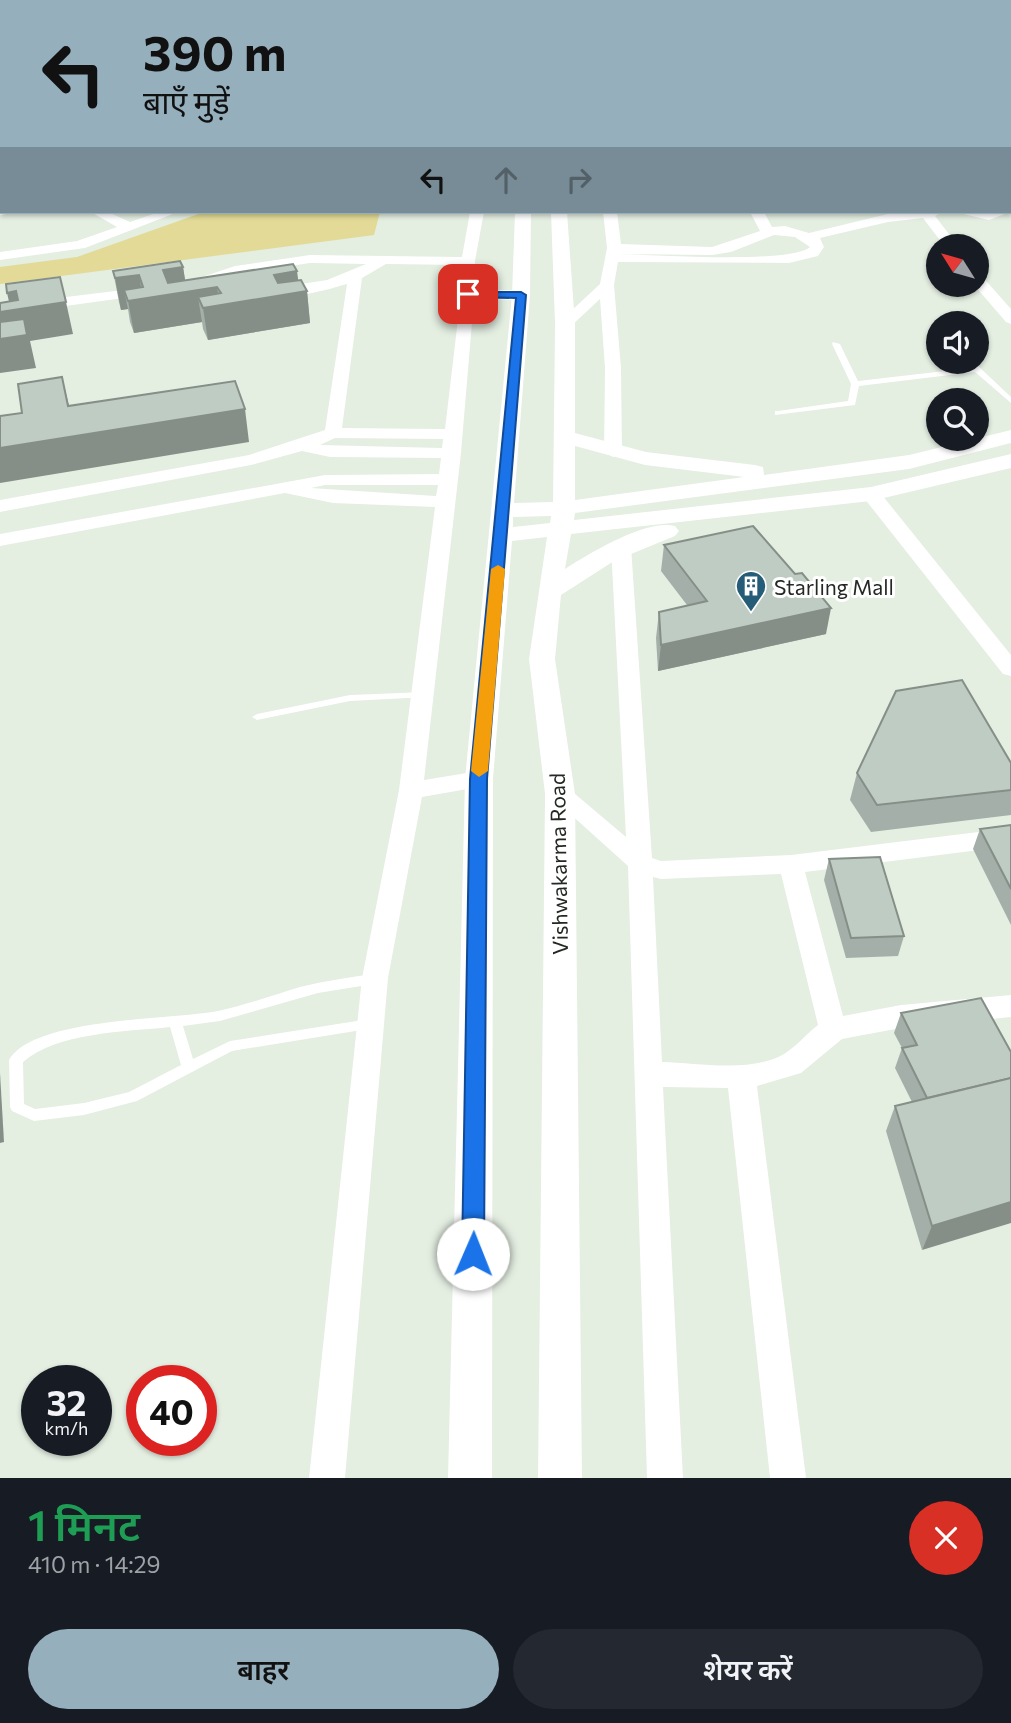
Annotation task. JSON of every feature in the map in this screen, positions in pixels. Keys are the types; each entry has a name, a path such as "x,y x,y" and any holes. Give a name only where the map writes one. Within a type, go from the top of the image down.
{"street":[{"path":"102,214 129,227"},
{"path":"0,256 79,245 165,214"},
{"path":"327,1478 375,978 411,790 424,695 453,444 468,294 468,261 477,214"},
{"path":"470,1478 479,779 521,295 523,214"},
{"name":"Vishwakarma Road","path":"559,214 565,324 564,519 549,592 542,659 560,794 561,1478"},
{"path":"610,214 614,253 607,285 614,368 614,452"},
{"path":"758,214 767,231"},
{"path":"808,237 881,219 917,214"},
{"path":"932,214 944,234"},
{"path":"767,231 797,233 815,241 817,247 813,253 789,259 715,261 614,253 720,251 739,246 767,231"},
{"path":"0,310 172,287 235,270 310,259 468,261"},
{"path":"262,295 355,278 383,260"},
{"path":"334,433 355,278"},
{"path":"565,324 607,285"},
{"path":"172,287 215,294"},
{"path":"989,293 1011,319"},
{"path":"468,294 521,295"},
{"path":"0,506 251,460 302,446 334,433 453,444"},
{"path":"564,519 797,477 909,462 1011,436"},
{"path":"566,437 614,452 673,463 797,477"},
{"path":"302,446 346,453 453,444"},
{"path":"501,524 747,510 871,494 1011,461"},
{"path":"0,540 279,489 333,497 447,490"},
{"path":"871,494 1011,669"},
{"path":"549,592 583,566 621,546 747,510"},
{"path":"621,546 651,867 665,1478"},
{"path":"411,790 479,779"},
{"path":"560,794 651,867 690,871 791,864 1011,837"},
{"path":"791,864 833,1030"},
{"path":"657,1074 741,1076 792,1064 833,1030 907,1016 1011,1006"},
{"path":"741,1076 788,1478"}],"lane":[{"path":"778,413 852,403 855,384 836,344"},
{"path":"855,384 936,374"},
{"path":"982,374 1011,401"},
{"path":"257,716 350,698 424,695"},
{"path":"372,1024 253,1040 230,1046 187,1066 132,1097 84,1109 34,1115 17,1107 16,1060 27,1048 52,1039 230,1013 313,989 375,978"},
{"path":"175,1021 187,1066"}],"shaded area":[{"path":"198,214 379,214 374,235 0,284 0,267 77,257"}],"building":[{"path":"180,261 183,267 163,270 168,283 293,264 297,271 274,275 278,283 301,280 307,291 203,308 198,297 221,293 217,287 128,301 124,290 143,287 139,275 115,278 113,271"},
{"path":"60,277 66,302 0,312 0,303 18,300 16,291 7,293 6,284"},
{"path":"24,319 27,335 0,339 0,322"},
{"path":"62,377 68,406 235,381 245,409 0,448 0,416 22,413 18,384"},
{"path":"753,526 795,574 802,573 831,608 661,645 659,612 707,601 664,545"},
{"path":"962,680 1011,763 1011,790 877,805 857,773 896,691"},
{"path":"1011,825 1011,889 980,829"},
{"path":"880,857 904,936 851,938 829,859"},
{"path":"981,998 1011,1052 1011,1078 927,1098 902,1048 917,1045 901,1013"},
{"path":"1011,1078 1011,1202 932,1226 895,1106"}],"slow traffic":[{"path":"479,771 498,569"}],"place":[{"name":"Starling Mall","path":"751,613"}],"route":[{"path":"468,294 521,295 479,779 473,1254"}]}
